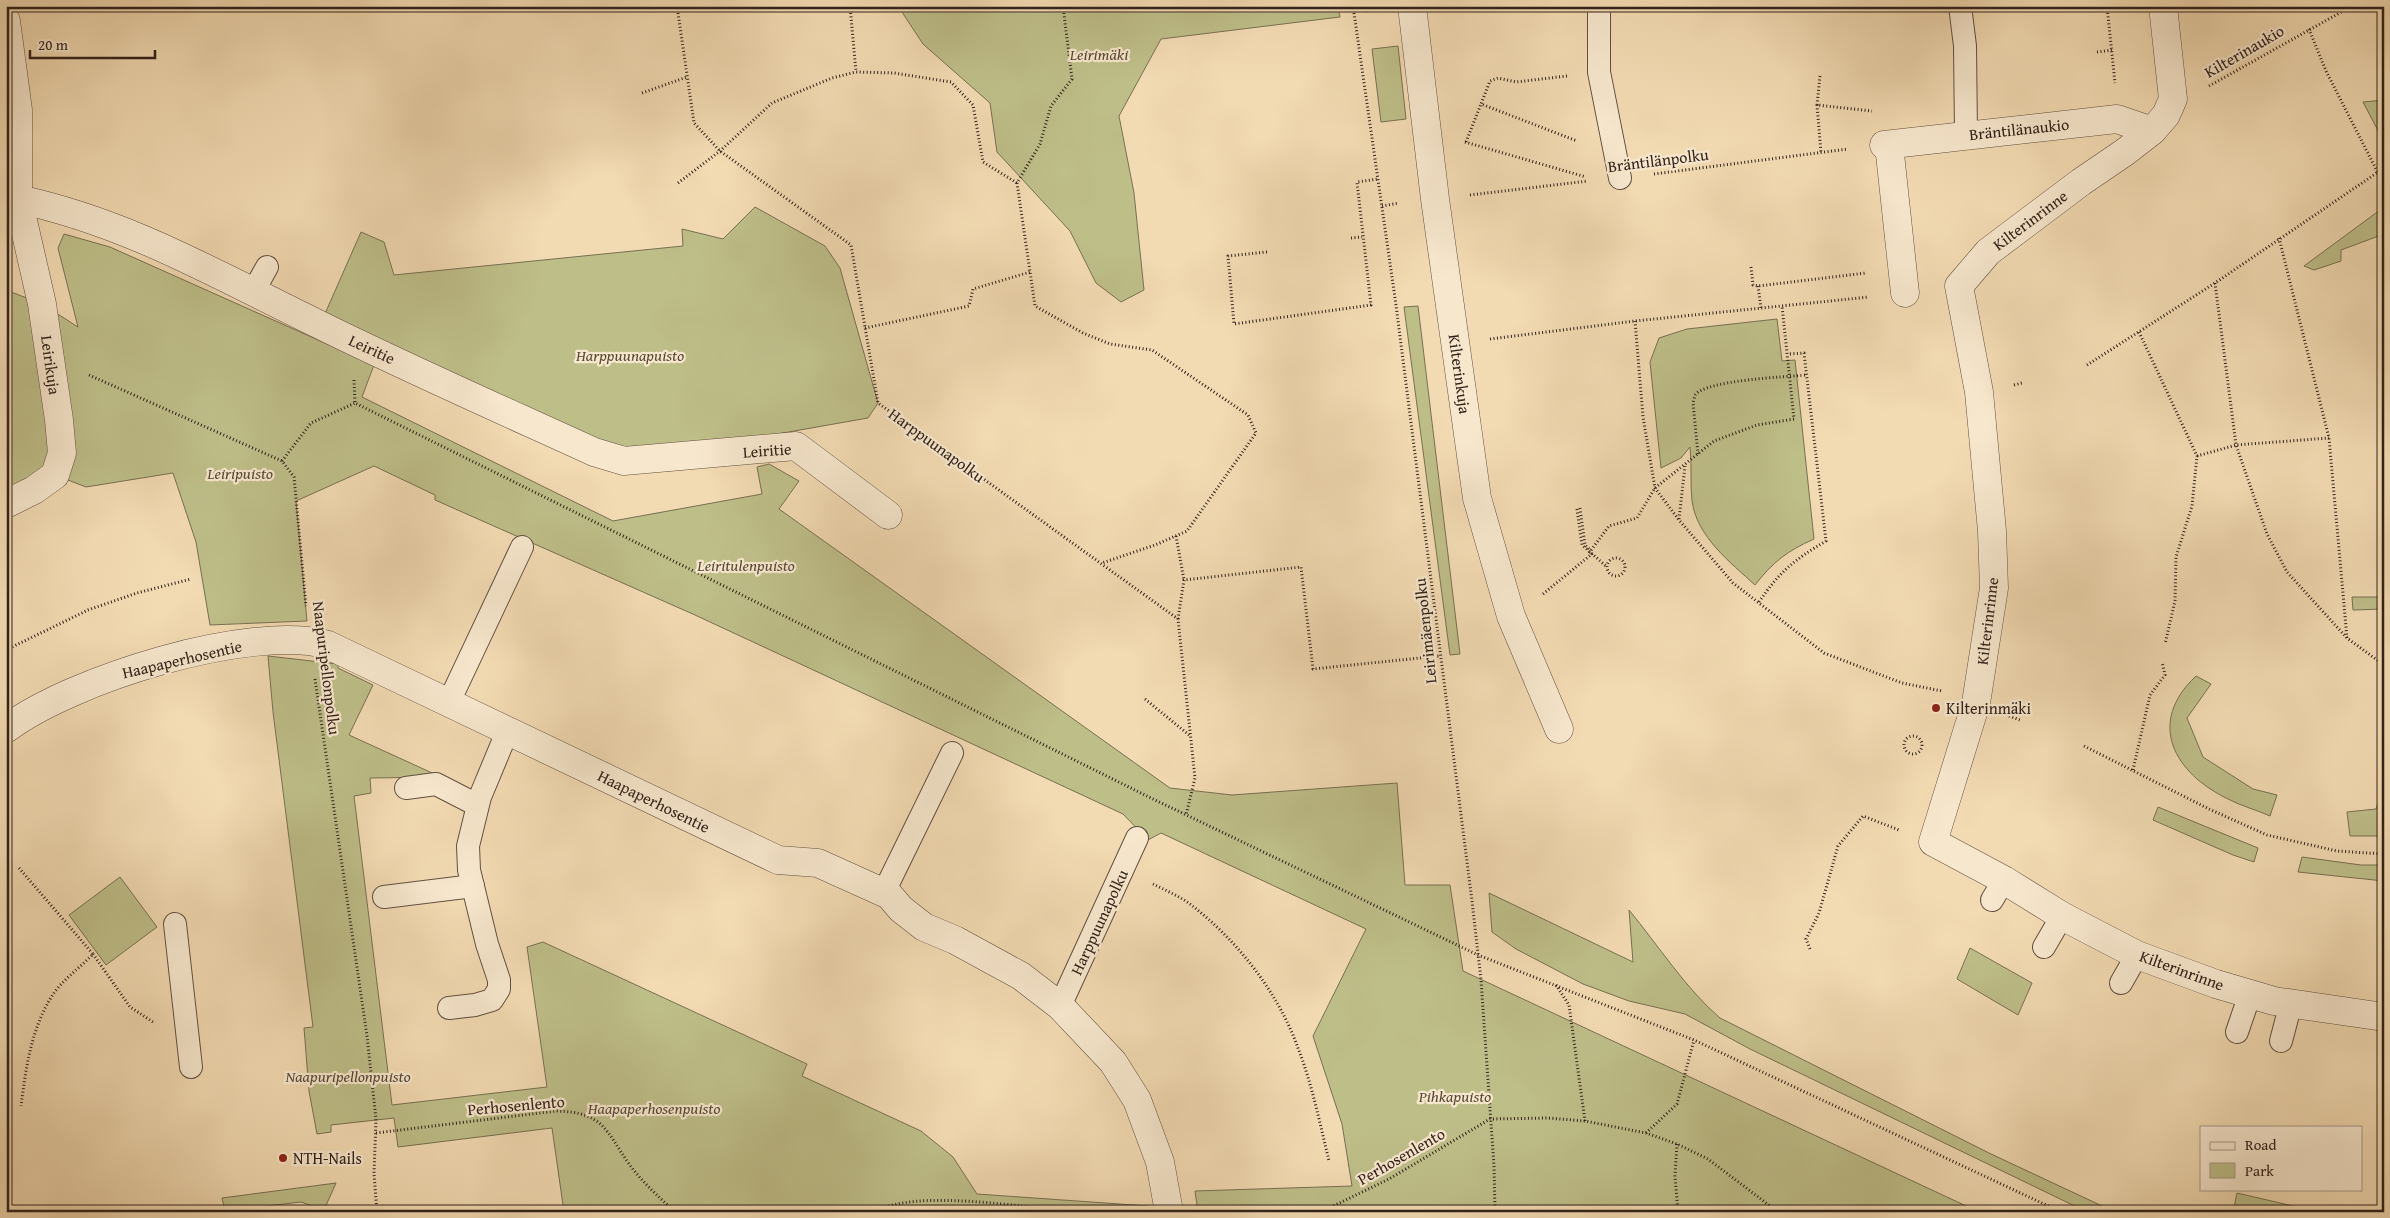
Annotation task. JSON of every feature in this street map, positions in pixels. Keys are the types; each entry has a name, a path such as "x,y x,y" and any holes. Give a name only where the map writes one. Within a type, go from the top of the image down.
{"street":[{"name":"Kilterinkuja","path":"1412,6 1435,199 1477,498 1511,616 1559,729"},
{"path":"2163,6 2173,99"},
{"path":"6,21 18,110 12,197"},
{"name":"Kilterinrinne","path":"2173,99 2166,115 2152,131 1988,252 1959,286 1979,392 1992,531 1994,588 1976,703 1933,842 1998,890 2062,916 2137,955 2250,994 2291,1003 2384,1017"},
{"name":"Bräntilänaukio","path":"1886,145 1966,134 2117,119 2152,131"},
{"path":"1886,145 1904,281"},
{"name":"Leiritie","path":"12,197 59,208 131,233 180,254 364,346 594,452 624,461 796,446 888,515"},
{"name":"Leirikuja","path":"6,504 34,490 55,475 62,454 51,358 42,304 12,197"},
{"name":"Haapaperhosentie","path":"6,729 56,701 114,675 209,650 247,644 309,640 328,645 448,704 778,860 818,862 884,892 924,927 955,940 1021,976 1060,1006 1113,1062 1137,1100 1160,1162 1169,1212"}],"lane":[{"path":"1599,6 1599,72 1620,178"},
{"path":"1960,6 1965,46 1966,134"},
{"path":"253,292 267,267"},
{"path":"448,704 522,547"},
{"path":"449,1008 475,1005 492,1000 499,989 499,980 487,944 469,870 468,846 477,805 507,732"},
{"path":"884,892 952,752"},
{"path":"406,788 436,784 477,805"},
{"name":"Harppuunapolku","path":"1060,1006 1137,838"},
{"path":"384,897 473,886"},
{"path":"2044,947 2062,916"},
{"path":"175,924 191,1067"},
{"path":"2121,983 2137,955"},
{"path":"2238,1032 2250,994"},
{"path":"2282,1041 2291,1003"}],"path":[{"name":"Harppuunapolku","path":"677,6 694,123 720,151 851,245 878,403 1178,618"},
{"path":"850,6 856,72"},
{"path":"1063,6 1072,79 1051,106 1040,144 1017,183 1035,306 1083,333 1110,344 1152,350 1248,415 1256,433 1187,531 1101,563"},
{"path":"1267,252 1228,256 1234,324 1371,306 1357,182 1378,180 1353,6"},
{"path":"2107,6 2113,50 2117,119"},
{"name":"Kilterinaukio","path":"2173,99 2188,97 2352,6"},
{"path":"2309,29 2326,71 2378,174 2384,180"},
{"path":"2097,52 2113,50"},
{"path":"678,183 720,151 772,104 832,78 856,72 894,73 951,82 973,106 983,162 1017,183"},
{"path":"1458,140 1466,142 1490,81 1498,78 1516,82 1599,72"},
{"path":"642,93 688,78"},
{"path":"1481,104 1615,155"},
{"path":"1817,105 1821,152"},
{"name":"Bräntilänpolku","path":"1435,199 1597,180 1466,142"},
{"name":"Bräntilänpolku","path":"1620,178 1886,145"},
{"path":"2087,366 2215,283 2279,238 2378,174 2384,168"},
{"name":"Leirimäenpolku","path":"1378,180 1430,561 1439,656 1478,954 1495,1212"},
{"path":"1351,238 1362,237"},
{"path":"2279,238 2329,438 2347,638"},
{"path":"1752,267 1753,285 1758,286 1904,281"},
{"path":"865,328 969,306 973,289 1030,272"},
{"path":"1501,337 1782,306 1904,281"},
{"path":"2215,283 2236,445 2266,534 2287,572 2347,638 2384,665"},
{"path":"1758,286 1761,308"},
{"path":"1546,593 1591,553 1609,526 1637,518 1656,488 1714,441 1757,425 1794,419 1782,306"},
{"path":"1635,321 1643,417 1656,488 1679,520 1733,583 1824,653 1902,683 1946,692 1976,703"},
{"path":"2139,332 2197,456 2192,506 2176,557 2175,601 2165,644"},
{"path":"355,403 353,385 364,346"},
{"path":"1759,602 1776,577 1796,560 1826,541 1804,353 1788,354"},
{"path":"51,358 282,461 311,423 355,403"},
{"path":"1698,454 1693,403 1695,396 1717,384 1806,375"},
{"path":"355,403 1162,804 1478,954 1694,1040 2061,1212"},
{"path":"2197,456 2236,445 2329,438"},
{"name":"Naapuripellonpolku","path":"282,461 294,477 309,640 367,1036 376,1119 374,1174 377,1212"},
{"path":"1679,520 1685,466"},
{"path":"1578,509 1585,545 1591,553 1607,565"},
{"path":"1176,536 1184,580 1178,618 1195,778 1186,815"},
{"path":"1611,558 1619,558 1624,562 1625,569 1623,574 1613,576 1607,571 1607,565 1611,558"},
{"path":"1184,580 1301,567 1313,669 1439,656"},
{"path":"6,650 88,610 137,592 191,579"},
{"path":"2133,770 2150,695 2165,675 2162,662"},
{"path":"1145,700 1190,735"},
{"path":"1916,736 1922,741 1922,748 1918,754 1910,754 1905,750 1905,742 1909,737 1916,736"},
{"path":"1900,741 1905,742"},
{"path":"2084,746 2209,809 2267,835 2336,851 2384,854"},
{"path":"1810,948 1806,939 1819,913 1838,846 1863,816 1933,842"},
{"path":"6,830 9,834 6,836"},
{"path":"19,868 94,954 130,1007 145,1018 188,1040"},
{"path":"1124,868 1188,903 1225,934 1255,971 1280,1008 1298,1048 1329,1161"},
{"path":"21,1106 27,1056 38,1023 53,994 94,954"},
{"path":"1556,984 1569,1005 1585,1121"},
{"path":"1646,1133 1677,1104 1694,1040"},
{"name":"Perhosenlento","path":"376,1132 556,1111 582,1114 600,1124 610,1133 629,1163 652,1191 675,1212"},
{"path":"1490,1119 1585,1121 1646,1133 1677,1144 1708,1159 1778,1212"},
{"name":"Perhosenlento","path":"1321,1212 1389,1179 1490,1119"},
{"path":"1677,1144 1675,1176 1678,1212"},
{"path":"876,1212 897,1203 918,1201 977,1203 1075,1212"}],"green space":[{"name":"Leirimäki","path":"898,6 1338,6 1340,17 1161,39 1119,116 1134,193 1144,290 1121,302 1096,283 1070,231 997,152 990,103 923,44"},
{"path":"1365,6 1390,6 1390,8 1366,12"},
{"path":"1398,46 1406,119 1381,122 1372,49"},
{"path":"2384,100 2384,142 2363,102"},
{"name":"Harppuunapuisto","path":"755,207 825,246 840,268 878,403 868,418 624,461 320,325 361,232 384,242 394,275 683,246 682,229 723,239"},
{"path":"2384,207 2384,234 2341,250 2341,261 2314,270 2304,266"},
{"path":"64,234 110,247 374,365 362,397 613,521 762,494 757,467 769,464 799,481 779,509 1170,788 1232,795 1397,783 1405,885 1450,885 1463,971 1979,1212 1198,1212 1195,1191 1352,1186 1342,1124 1313,1036 1366,929 1161,833 1148,840 1123,814 695,615 435,500 435,495 374,466 296,501 307,621 210,625 196,542 173,473 86,487 55,475 6,504 6,290 42,304 78,327 58,248"},
{"path":"1418,306 1460,654 1450,655 1404,307"},
{"path":"1777,319 1782,361 1795,360 1814,539 1781,558 1755,585 1725,558 1700,526 1692,501 1690,447 1681,458 1661,468 1650,362 1659,338 1687,329"},
{"path":"2352,597 2384,597 2384,609 2353,610"},
{"name":"Haapaperhosenpuisto","path":"268,656 338,664 338,668 373,685 349,735 441,777 370,778 371,793 354,796 392,1105 547,1087 527,947 543,942 807,1064 802,1076 921,1131 953,1157 977,1194 1148,1206 1158,1212 564,1212 552,1128 398,1147 394,1118 331,1125 331,1132 317,1134 309,1091 304,1028 313,1027 273,712"},
{"path":"2196,676 2211,684 2187,718 2203,757 2253,789 2277,795 2270,816 2233,801 2209,788 2193,775 2181,761 2173,745 2170,729 2172,711 2181,694"},
{"path":"2384,788 2384,836 2350,836 2347,812 2376,809"},
{"path":"2158,807 2258,848 2254,862 2233,855 2153,820"},
{"path":"2302,857 2361,865 2384,865 2384,881 2298,872"},
{"path":"120,877 157,927 106,965 69,915"},
{"path":"1489,893 1633,962 1629,910 1684,980 1720,1018 1991,1154 2115,1212 2087,1212 1750,1049 1685,1014 1629,1001 1583,984 1516,949 1492,932"},
{"path":"1970,948 2032,983 2018,1015 1957,979"},
{"path":"336,1183 324,1210 301,1202 225,1211 222,1198"},
{"path":"2237,1193 2319,1212 2233,1212"}],"place":[{"name":"Kilterinmäki","path":"1936,708"},
{"name":"NTH-Nails","path":"283,1158"}],"park label":[{"name":"Leiripuisto","path":"240,473"},
{"name":"Leiritulenpuisto","path":"746,565"},
{"name":"Naapuripellonpuisto","path":"348,1076"},
{"name":"Pihkapuisto","path":"1455,1096"}]}
